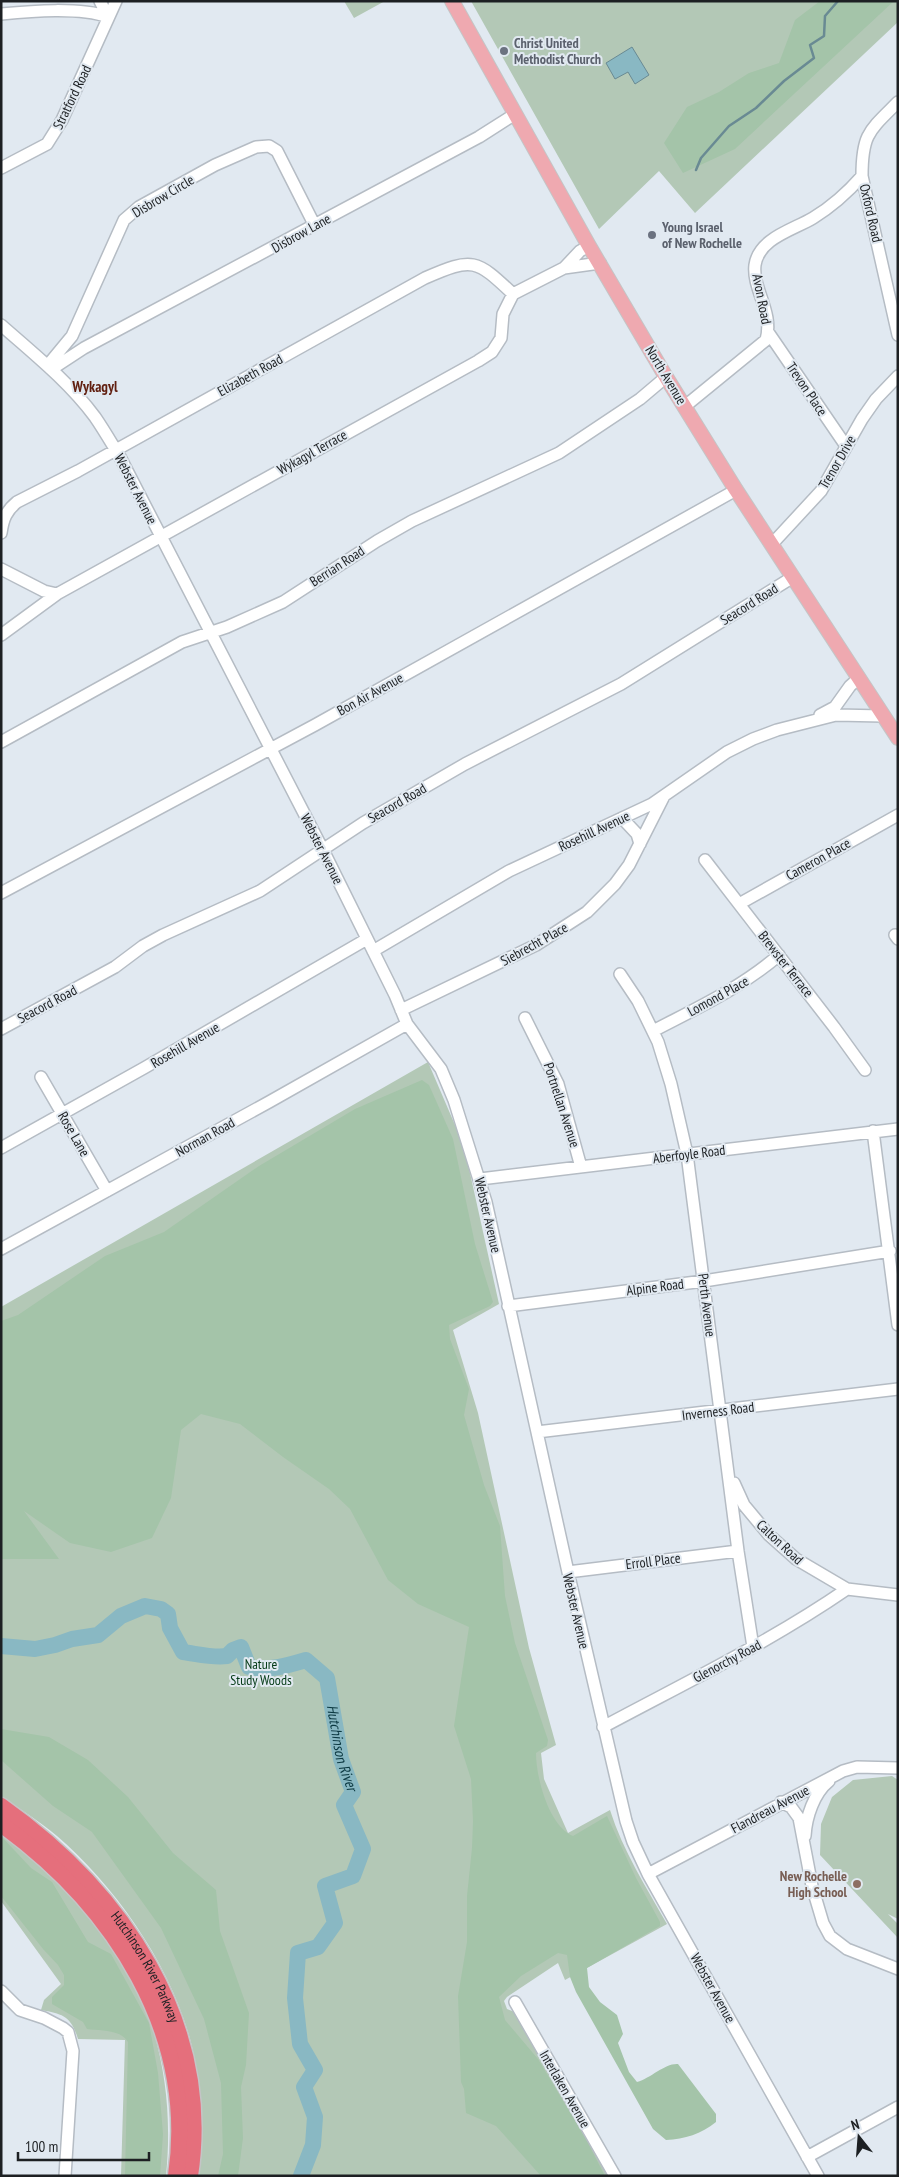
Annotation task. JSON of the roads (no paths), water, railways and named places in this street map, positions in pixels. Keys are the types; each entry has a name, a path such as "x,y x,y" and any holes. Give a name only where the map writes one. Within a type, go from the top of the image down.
{"highway":[{"name":"Hutchinson River Parkway","path":"1,1806 44,1838 87,1879 116,1913 150,1967 173,2016 187,2069 193,2128 190,2176"},
{"name":"Hutchinson River Parkway","path":"1,1824 55,1867 87,1900 114,1935 142,1982 164,2032 175,2079 179,2129 176,2176"}],"main road":[{"name":"North Avenue","path":"452,1 589,246 684,407 898,738"}],"street":[{"path":"100,1 108,18"},
{"name":"Stratford Road","path":"1,168 47,144 52,138 116,1"},
{"path":"1,14 30,12 96,13 108,18"},
{"name":"Oxford Road","path":"898,102 868,133 862,152 862,176 898,335"},
{"name":"Disbrow Lane","path":"50,367 479,137 515,114"},
{"name":"Disbrow Circle","path":"50,367 72,336 124,220 139,207 215,166 256,147 269,146 277,151 282,159 314,224"},
{"name":"Avon Road","path":"684,407 762,344 768,332 767,316 755,265 763,249 772,240 824,210 852,188 862,176"},
{"path":"564,268 580,251 589,246"},
{"path":"513,294 564,268 600,263"},
{"name":"Elizabeth Road","path":"1,533 4,517 17,502 116,450 425,278 446,269 470,264 481,266 500,280 513,294"},
{"name":"Wykagyl Terrace","path":"1,635 57,594 492,352 501,338 503,314 513,294"},
{"name":"Webster Avenue","path":"1,324 50,367 96,418 116,450 323,850 407,1024 440,1069 454,1100 480,1179 603,1727 633,1842 648,1874 818,2176"},
{"name":"Trevon Place","path":"768,332 846,446"},
{"path":"72,336 84,348"},
{"name":"Trenor Drive","path":"772,544 821,491 862,419 898,376"},
{"name":"Berrian Road","path":"1,742 182,642 228,627 282,602 377,541 412,521 559,453 640,399 666,377"},
{"name":"Bon Air Avenue","path":"1,893 270,748 736,490"},
{"path":"1,569 44,590 57,594"},
{"name":"Seacord Road","path":"1,1029 115,967 163,934 260,891 363,823 465,764 620,684 793,577"},
{"name":"Rosehill Avenue","path":"818,719 835,707 859,678"},
{"name":"Rosehill Avenue","path":"373,951 509,872 622,818 664,795 727,752 753,739 818,719 843,715 883,716"},
{"name":"Siebrecht Place","path":"401,1010 536,945 588,912 616,884 629,865 664,795"},
{"name":"Cameron Place","path":"739,904 898,815"},
{"path":"622,818 637,834 640,844"},
{"name":"Brewster Terrace","path":"705,860 865,1070"},
{"name":"Rosehill Avenue","path":"1,1148 367,939"},
{"name":"Lomond Place","path":"653,1031 758,973 778,955"},
{"name":"Perth Avenue","path":"620,974 653,1031 671,1084 687,1154 738,1550 753,1647"},
{"name":"Portnellan Avenue","path":"525,1018 558,1084 581,1167"},
{"name":"Norman Road","path":"1,1249 407,1024"},
{"name":"Rose Lane","path":"41,1077 106,1191"},
{"name":"Aberfoyle Road","path":"480,1179 898,1129"},
{"path":"873,1131 890,1251 898,1325"},
{"name":"Alpine Road","path":"508,1306 704,1281 890,1251"},
{"name":"Inverness Road","path":"537,1432 898,1388"},
{"name":"Calton Road","path":"727,1457 736,1489 744,1505 768,1535 796,1559 847,1589 898,1595"},
{"name":"Erroll Place","path":"568,1572 738,1550"},
{"name":"Glenorchy Road","path":"603,1727 753,1647 847,1589"},
{"name":"Flandreau Avenue","path":"648,1874 781,1802 843,1771 857,1767 898,1768"},
{"path":"805,1845 806,1826 812,1807 826,1784 843,1771"},
{"path":"781,1802 791,1807 799,1818 812,1886 823,1922 830,1936 847,1949 898,1969"},
{"path":"1,1991 20,2010 44,2018 68,2032 73,2051 66,2176"},
{"name":"Interlaken Avenue","path":"515,2002 615,2176"},
{"path":"807,2157 898,2107"}],"water":[{"path":"632,47 649,75 635,84 628,72 615,79 606,63"}],"waterway":[{"path":"696,170 701,158 729,126 756,108 784,81 814,58 810,45 824,36 825,16 838,1"},
{"name":"Hutchinson River","path":"1,1646 35,1649 72,1639 98,1635 121,1616 145,1606 161,1609 168,1614 170,1628 183,1652 227,1656 233,1650 241,1647 249,1667 271,1668 306,1660 327,1678 341,1759 353,1792 344,1805 363,1849 353,1876 325,1886 335,1923 318,1947 298,1953 295,1998 300,2044 315,2070 304,2087 315,2117 313,2145 301,2176"}],"place":[{"name":"Christ United Methodist Church","path":"504,51"},
{"name":"Young Israel of New Rochelle","path":"652,235"},
{"name":"New Rochelle High School","path":"857,1884"}],"district":[{"name":"Wykagyl","path":"95,387"}],"park label":[{"name":"Nature Study Woods","path":"261,1672"}]}
